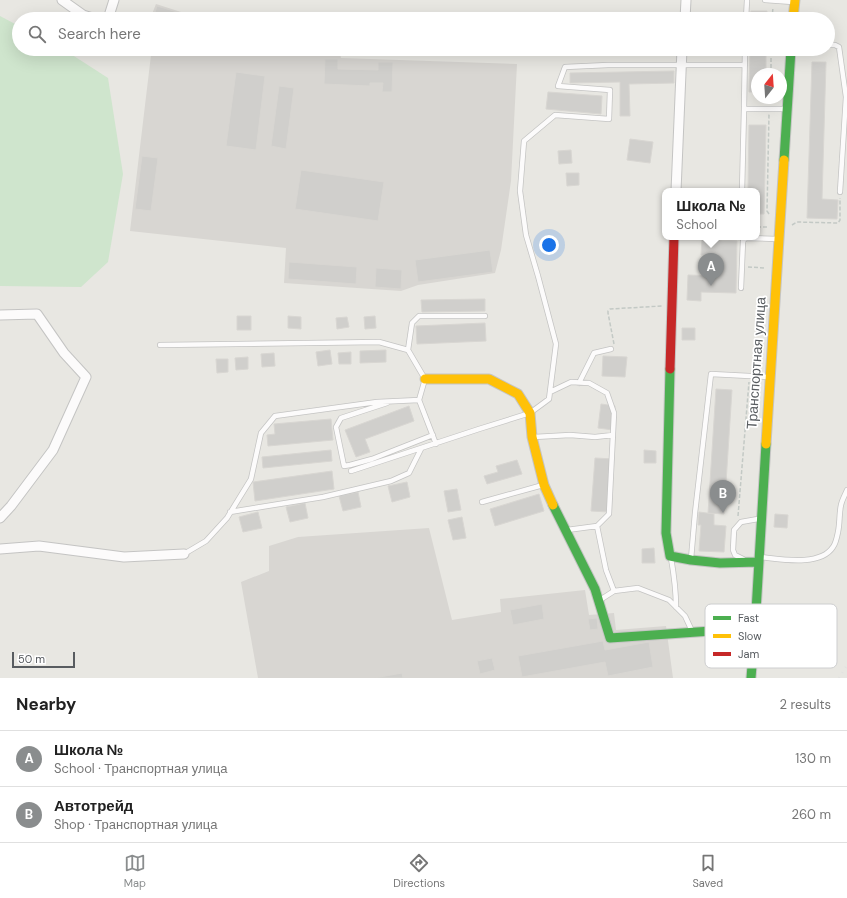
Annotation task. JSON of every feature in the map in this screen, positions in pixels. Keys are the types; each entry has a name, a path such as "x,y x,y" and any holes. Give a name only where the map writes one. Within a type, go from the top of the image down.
{"street":[{"path":"62,0 79,12"},
{"path":"110,12 114,0"},
{"path":"685,12 686,0"},
{"path":"794,12 795,1"},
{"path":"676,188 682,56"},
{"name":"Транспортная улица","path":"755,604 755,560 760,519 791,56"},
{"path":"674,240 666,534 670,556 720,563 755,560"},
{"path":"0,315 37,314 64,353 86,377 53,450 11,506 0,518"},
{"path":"426,380 489,379 518,394 530,413 532,437 544,485 595,589 610,638 705,631"},
{"path":"0,549 40,546 124,557 184,554"},
{"name":"Транспортная улица","path":"751,678 752,668"}],"lane":[{"path":"746,12 747,0"},
{"path":"765,0 795,1"},
{"path":"835,45 840,47 846,97 845,139 840,192"},
{"path":"742,188 746,56"},
{"path":"351,471 530,413 549,399 556,344 526,235 520,191 524,141 555,115 609,119 610,90 558,86 565,67 608,65 745,65"},
{"path":"744,109 787,110"},
{"path":"760,238 778,239"},
{"path":"741,288 744,240"},
{"path":"436,444 419,400 426,380 408,350 412,323 419,316 485,316"},
{"path":"160,345 379,342 408,350"},
{"path":"579,383 594,353 611,349"},
{"path":"691,560 711,374 769,377"},
{"path":"550,392 571,382 589,384 606,393 614,413 609,514 597,526 565,530"},
{"path":"184,554 206,541 227,518 251,479 261,433 275,416 370,403 419,400"},
{"path":"395,401 341,418 336,426 344,466 372,459 433,435"},
{"path":"532,437 570,435 595,438 613,435"},
{"path":"230,512 323,497 391,481 409,473 421,449"},
{"path":"482,502 544,485"},
{"path":"760,519 741,522 737,525 734,530 733,550 735,555 755,560 815,559 826,554 833,547 838,530 841,503 847,490"},
{"path":"597,526 606,570 614,591"},
{"path":"670,556 674,572 676,607"},
{"path":"599,601 614,591 638,588 669,600 685,616 693,632"}],"path":[{"path":"772,12 773,0"},
{"path":"770,68 771,56"},
{"path":"760,227 787,228 797,222 838,223 840,220 840,192"},
{"path":"742,267 769,268"},
{"path":"611,349 614,347 608,313 610,309 672,306"},
{"path":"737,525 750,376"}],"shaded area":[{"path":"156,4 181,12 153,12"},
{"path":"151,56 341,56 341,58 517,64 511,181 501,250 495,273 418,285 401,291 284,283 286,248 130,231"},
{"path":"429,528 452,620 501,612 500,599 585,590 589,615 614,613 616,630 666,626 673,678 258,678 241,582 269,571 269,546 298,537"}],"green space":[{"path":"0,16 12,22 12,56 74,56 108,78 123,174 108,262 81,287 0,286"}],"building":[{"path":"157,6 177,12 155,12"},
{"path":"751,11 767,11 767,12"},
{"path":"750,56 766,56 766,68 751,68 751,92 749,92"},
{"path":"325,59 338,59 338,69 378,70 378,62 393,62 392,92 382,92 383,83 370,83 370,86 324,84"},
{"path":"812,62 826,62 822,199 838,200 837,219 807,218"},
{"path":"674,71 674,83 629,84 630,116 620,116 620,82 570,83 570,73"},
{"path":"236,72 265,76 256,150 226,146"},
{"path":"279,86 294,88 286,149 271,146"},
{"path":"548,92 602,96 601,114 546,109"},
{"path":"749,125 766,125 764,214 760,214 760,188 748,188"},
{"path":"630,139 653,142 650,163 627,160"},
{"path":"571,150 572,163 559,164 558,151"},
{"path":"142,156 158,158 151,211 135,209"},
{"path":"301,170 384,182 378,221 295,209"},
{"path":"566,173 579,173 579,185 567,186"},
{"path":"702,240 737,241 736,293 701,292 701,301 687,300 688,275 715,276 716,255 701,255"},
{"path":"490,250 493,272 418,282 415,260"},
{"path":"289,262 357,267 356,284 288,279"},
{"path":"376,268 402,270 401,289 375,287"},
{"path":"485,299 485,311 422,312 421,300"},
{"path":"237,316 251,316 251,330 237,330"},
{"path":"288,316 301,317 301,329 288,328"},
{"path":"375,316 376,328 365,329 364,317"},
{"path":"347,317 349,327 337,329 336,318"},
{"path":"485,323 486,341 417,344 416,326"},
{"path":"682,328 695,328 695,340 682,340"},
{"path":"330,350 332,364 318,366 316,352"},
{"path":"386,350 386,362 360,363 360,351"},
{"path":"351,352 351,364 339,364 338,353"},
{"path":"274,353 275,366 262,367 261,354"},
{"path":"603,356 627,357 625,377 602,376"},
{"path":"248,357 248,369 236,370 235,358"},
{"path":"216,359 228,359 228,372 217,373"},
{"path":"716,389 732,390 724,514 708,513"},
{"path":"601,404 615,406 613,430 598,428"},
{"path":"409,406 414,421 365,439 370,452 356,457 345,430"},
{"path":"331,419 333,440 268,446 267,435 275,434 274,424"},
{"path":"331,450 332,461 263,468 262,457"},
{"path":"644,450 656,451 656,463 644,463"},
{"path":"595,458 613,459 609,512 591,511"},
{"path":"517,460 522,474 487,484 484,476 498,472 496,466"},
{"path":"332,471 334,489 255,501 253,482"},
{"path":"407,482 410,497 392,502 388,486"},
{"path":"457,489 461,510 448,512 444,491"},
{"path":"358,492 361,507 343,511 339,496"},
{"path":"539,494 544,511 495,526 490,509"},
{"path":"305,503 308,518 290,522 286,507"},
{"path":"258,512 262,528 243,532 239,517"},
{"path":"699,512 714,514 714,525 726,526 724,552 699,551 701,525 698,525"},
{"path":"775,514 788,515 787,528 774,527"},
{"path":"462,517 466,538 453,540 448,520"},
{"path":"654,548 655,563 642,563 642,549"},
{"path":"542,604 544,619 513,625 510,610"},
{"path":"597,618 598,629 590,630 588,619"},
{"path":"603,641 605,650 649,642 653,667 608,676 605,662 522,677 518,656"},
{"path":"492,658 495,670 480,674 477,661"},
{"path":"402,673 403,678 374,678"}],"railway":[{"path":"839,678 847,665"}],"traffic: fast":[{"path":"784,160 791,56"},
{"path":"670,369 666,533 670,556 720,563 758,562"},
{"path":"756,604 766,444"},
{"path":"553,505 595,589 610,638 705,631"},
{"path":"751,678 752,668"}],"traffic: slow":[{"path":"794,12 795,0"},
{"path":"766,444 784,160"},
{"path":"425,379 489,379 518,394 530,413 532,437 544,485 553,505"}],"traffic: jam":[{"path":"670,369 674,240"}],"place":[{"name":"Школа №","path":"711,286"},
{"name":"Автотрейд","path":"723,513"}]}
